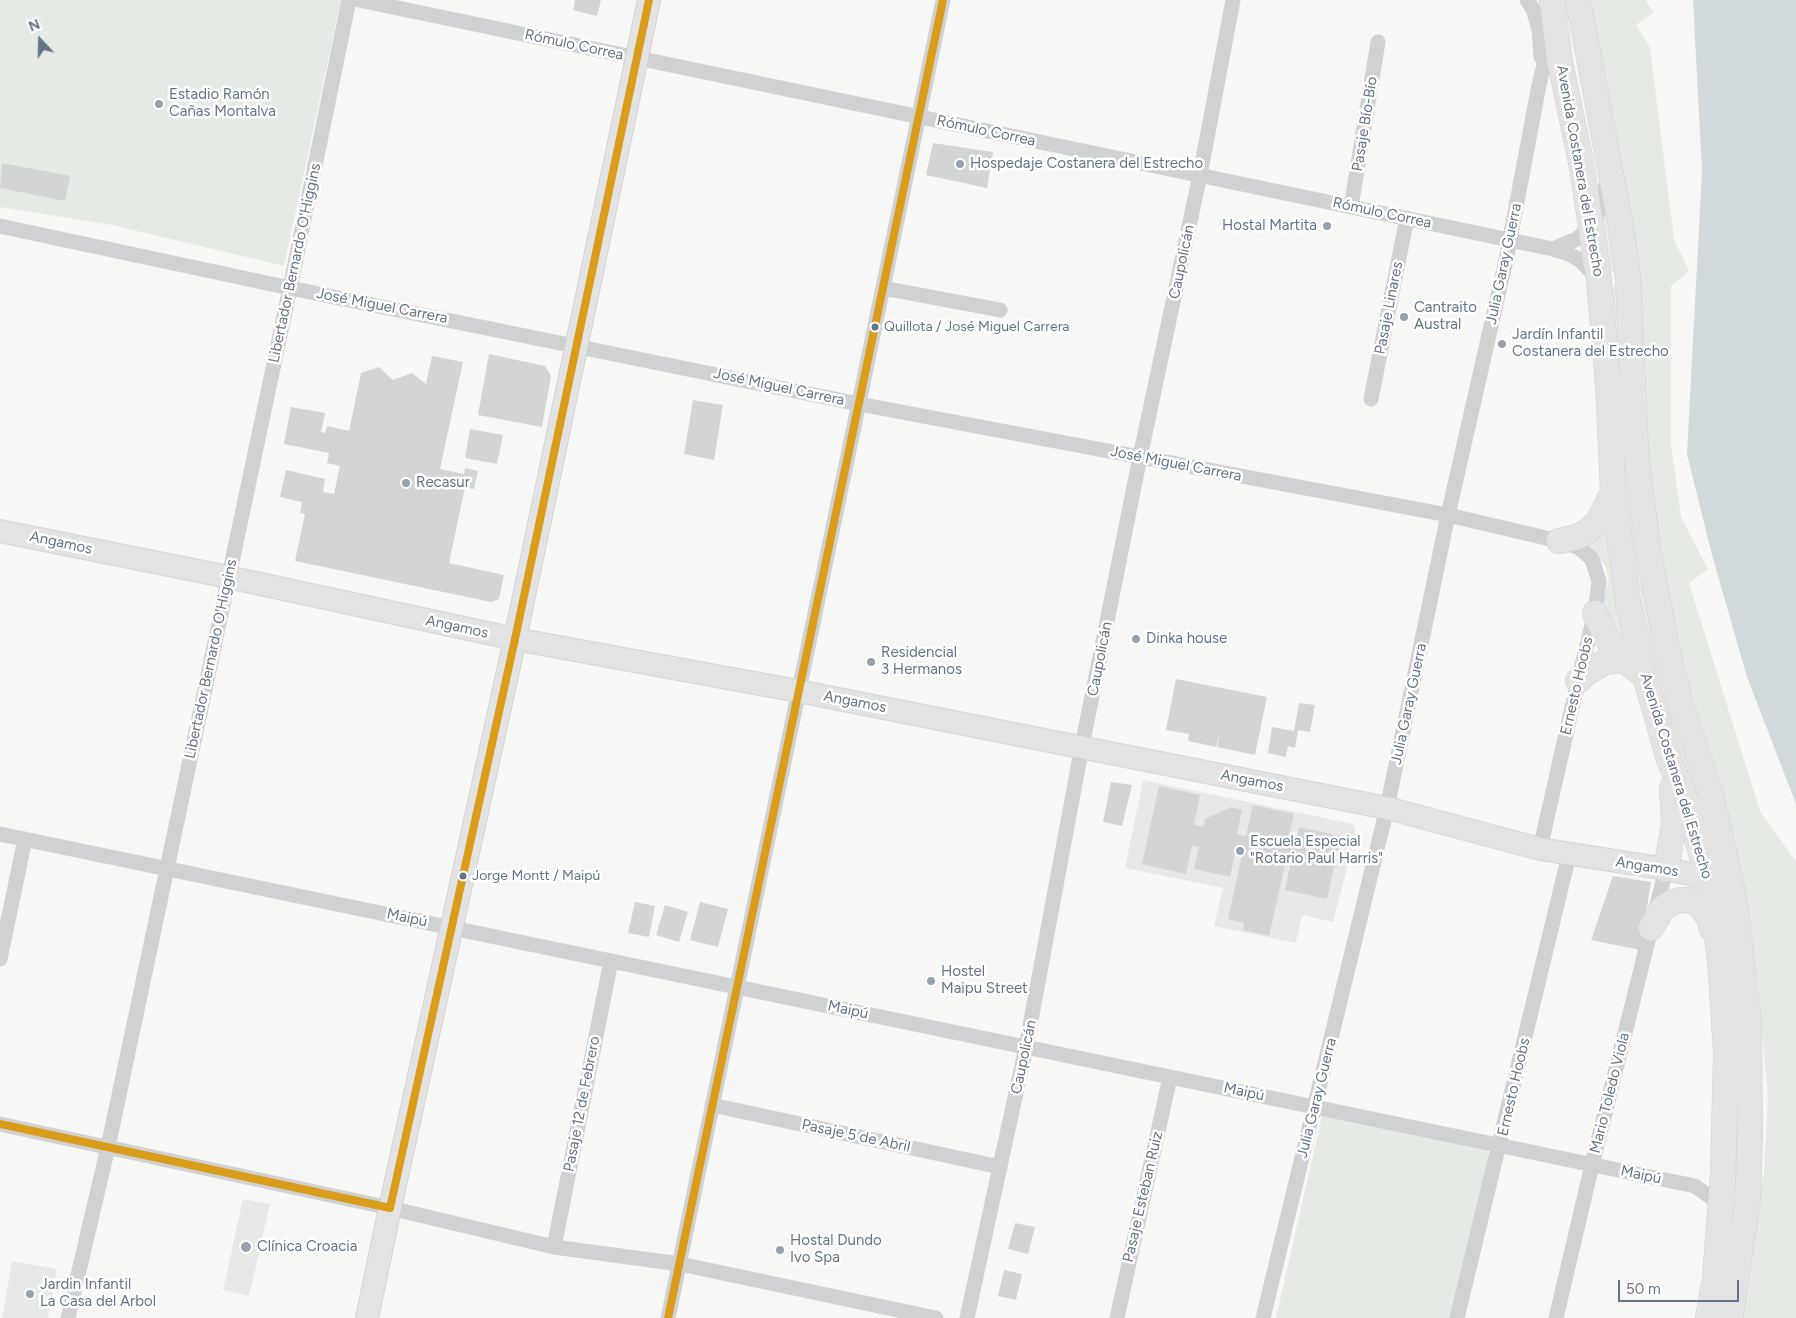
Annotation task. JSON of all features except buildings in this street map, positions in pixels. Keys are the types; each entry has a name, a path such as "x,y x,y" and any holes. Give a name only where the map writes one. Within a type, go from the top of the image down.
{"main road":[{"name":"Avenida Costanera del Estrecho","path":"1578,0 1609,162 1628,278 1636,452 1648,549 1666,643 1681,704 1710,790 1736,912 1749,1025 1750,1132 1748,1200 1730,1318"},
{"name":"Avenida Costanera del Estrecho","path":"1553,12 1566,99 1582,167 1600,281 1608,384 1613,492 1628,603 1669,760 1687,803 1708,878 1720,959 1726,1053 1723,1172 1715,1278 1708,1318"},
{"path":"1559,541 1577,537 1588,531 1598,522 1613,492"},
{"path":"1595,613 1608,640 1622,660 1646,676"},
{"path":"1578,681 1588,672 1605,662 1622,660"},
{"path":"1666,870 1674,824 1669,760"},
{"path":"1708,878 1736,912"},
{"path":"1651,928 1663,908 1673,902 1682,900 1695,902 1700,905 1708,918 1720,959"},
{"path":"1723,1172 1750,1132"}],"street":[{"name":"Libertador Bernardo O'Higgins","path":"68,1318 108,1147 349,0"},
{"name":"Rómulo Correa","path":"360,0 1562,251 1580,261 1600,281"},
{"path":"367,1318 515,639 649,0"},
{"path":"668,1318 943,0"},
{"name":"Caupolicán","path":"967,1318 1026,1047 1082,746 1140,457 1200,175 1233,0"},
{"name":"Julia Garay Guerra","path":"1527,0 1535,15 1540,37 1539,86"},
{"name":"Julia Garay Guerra","path":"1263,1318 1387,808 1448,515 1510,240 1553,12"},
{"name":"Pasaje Bío-Bío","path":"1351,207 1378,42"},
{"path":"1553,249 1577,238 1592,225 1598,215 1603,199 1609,162"},
{"name":"Pasaje Linares","path":"1371,399 1407,218"},
{"name":"José Miguel Carrera","path":"0,226 290,288 859,404 1448,515 1559,541"},
{"path":"883,288 1000,310"},
{"name":"Angamos","path":"0,531 228,577 515,639 1082,746 1387,808 1569,855 1708,878"},
{"name":"Ernesto Hoobs","path":"1540,849 1595,613 1599,581 1592,559 1578,547 1559,541"},
{"name":"Maipú","path":"0,834 1695,1186 1720,1204"},
{"path":"0,959 25,839"},
{"name":"Ernesto Hoobs","path":"1457,1318 1569,855"},
{"name":"Mario Toledo Viola","path":"1556,1318 1592,1165 1666,870"},
{"name":"Pasaje 12 de Febrero","path":"554,1247 611,961"},
{"name":"Pasaje Esteban Ruiz","path":"1117,1318 1170,1077"},
{"name":"Pasaje 5 de Abril","path":"712,1105 1000,1167"},
{"path":"0,1124 390,1208 554,1247 680,1264 936,1318"},
{"path":"1695,1186 1723,1172"}],"shaded area":[{"name":"Estadio Ramón Cañas Montalva","path":"0,0 341,0 284,266 112,225 0,207"},
{"path":"1586,0 1645,0 1654,12 1636,25 1650,48 1674,239 1689,271 1671,286 1671,445 1681,517 1708,569 1689,583 1760,811 1796,862 1796,1318 1739,1318 1755,1201 1764,1174 1768,1097 1758,988 1750,928 1718,794 1662,586"},
{"path":"1693,0 1796,0 1796,804 1747,677 1712,555 1687,454 1702,171"},
{"path":"1606,204 1616,272 1609,272 1601,222"},
{"path":"1611,286 1620,287 1697,784 1723,880 1696,803 1646,642 1628,556"},
{"path":"1606,521 1630,655 1602,609 1609,580 1606,568 1592,549 1579,542"},
{"name":"Escuela Especial \"Rotario Paul Harris\"","path":"1143,780 1353,824 1356,834 1333,922 1302,915 1296,943 1214,926 1223,888 1125,868"},
{"path":"1322,1116 1484,1143 1490,1164 1451,1318 1276,1318"},
{"name":"Clínica Croacia","path":"243,1199 270,1204 249,1296 223,1290"},
{"name":"Jardin Infantil La Casa del Arbol","path":"12,1261 57,1269 48,1318 2,1318"}],"transit line":[{"path":"0,1124 390,1208 515,639 649,0"},
{"path":"668,1318 943,0"}],"place":[{"name":"Estadio Ramón Cañas Montalva","path":"159,104"},
{"name":"Hospedaje Costanera del Estrecho","path":"960,164"},
{"name":"Hostal Martita","path":"1327,226"},
{"name":"Cantraito Austral","path":"1404,317"},
{"name":"Quillota / José Miguel Carrera","path":"875,327"},
{"name":"Jardín Infantil Costanera del Estrecho","path":"1502,344"},
{"name":"Recasur","path":"406,483"},
{"name":"Dinka house","path":"1136,639"},
{"name":"Residencial 3 Hermanos","path":"871,662"},
{"name":"Escuela Especial \"Rotario Paul Harris\"","path":"1240,851"},
{"name":"Jorge Montt / Maipú","path":"463,876"},
{"name":"Hostel Maipu Street","path":"931,981"},
{"name":"Clínica Croacia","path":"246,1247"},
{"name":"Hostal Dundo Ivo Spa","path":"780,1250"},
{"name":"Jardin Infantil La Casa del Arbol","path":"30,1294"}]}
